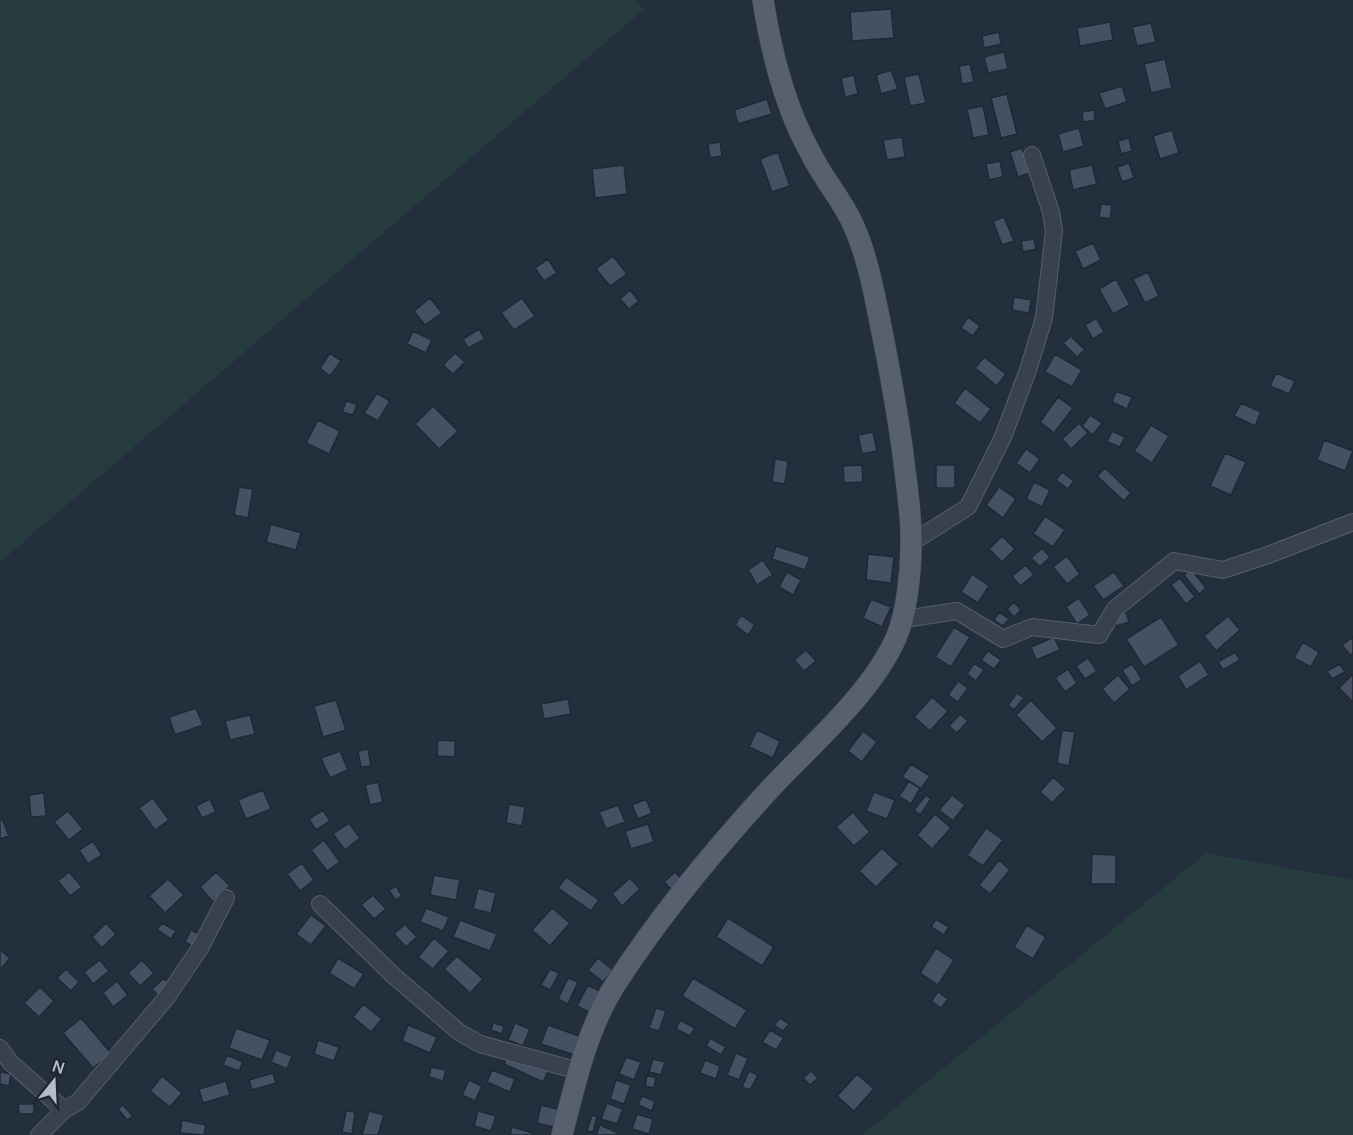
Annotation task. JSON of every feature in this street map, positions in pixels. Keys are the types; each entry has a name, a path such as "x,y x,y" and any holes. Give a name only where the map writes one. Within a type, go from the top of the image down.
{"main road":[{"path":"562,1135 592,1031 613,988 691,881 737,825 842,714 885,658 904,619 911,543 907,491 895,401 873,284 850,219 810,153 794,116 767,28 764,0"}],"street":[{"path":"911,543 968,507 1003,437 1031,360 1044,318 1054,231 1051,212 1032,155"},
{"path":"904,619 957,611 1003,639 1032,627 1100,635 1115,609 1174,561 1223,570 1353,522"},
{"path":"39,1135 64,1110 78,1102 167,997 200,948 226,898"},
{"path":"320,904 394,976 459,1032 480,1044 579,1071"},
{"path":"0,1048 11,1064 64,1110"}],"green space":[{"path":"0,0 634,0 644,9 0,562"},
{"path":"1206,853 1353,880 1353,1135 862,1135"}],"building":[{"path":"891,9 894,38 852,41 850,12"},
{"path":"1110,22 1113,40 1080,46 1077,28"},
{"path":"1151,23 1156,42 1137,46 1132,27"},
{"path":"999,32 1001,44 984,48 982,36"},
{"path":"1004,52 1008,69 988,73 984,57"},
{"path":"1165,59 1172,88 1151,93 1144,64"},
{"path":"970,64 974,82 962,84 959,66"},
{"path":"891,70 898,89 881,94 876,75"},
{"path":"919,74 926,103 910,106 904,77"},
{"path":"854,75 858,94 845,97 841,78"},
{"path":"1122,86 1127,102 1105,109 1099,93"},
{"path":"1007,94 1017,134 1001,138 991,98"},
{"path":"767,99 772,114 738,124 734,110"},
{"path":"983,106 989,135 973,138 967,109"},
{"path":"1094,110 1095,120 1083,122 1082,112"},
{"path":"1079,128 1084,146 1063,152 1058,134"},
{"path":"1172,130 1179,153 1160,159 1153,136"},
{"path":"902,137 905,157 887,160 883,140"},
{"path":"1129,138 1132,151 1121,154 1118,141"},
{"path":"720,142 722,156 710,158 708,144"},
{"path":"1022,148 1030,173 1018,177 1010,152"},
{"path":"778,152 790,186 772,192 760,159"},
{"path":"1000,161 1003,177 989,180 986,164"},
{"path":"1129,163 1134,178 1122,182 1117,167"},
{"path":"624,165 627,194 595,198 592,169"},
{"path":"1092,165 1097,184 1073,190 1069,170"},
{"path":"1101,204 1112,205 1110,219 1099,217"},
{"path":"1004,217 1014,241 1002,245 993,221"},
{"path":"1034,239 1036,249 1023,252 1021,241"},
{"path":"1093,243 1101,260 1083,269 1075,251"},
{"path":"613,256 627,274 610,286 596,269"},
{"path":"548,259 557,273 544,281 535,268"},
{"path":"1148,272 1159,296 1145,303 1133,279"},
{"path":"1116,279 1130,305 1113,314 1099,289"},
{"path":"630,290 639,301 629,309 620,299"},
{"path":"1014,297 1031,300 1029,313 1012,310"},
{"path":"430,298 442,313 425,325 414,311"},
{"path":"522,298 535,316 514,330 501,313"},
{"path":"968,317 980,326 973,336 961,328"},
{"path":"1096,318 1104,332 1093,339 1085,325"},
{"path":"479,329 485,339 468,348 463,339"},
{"path":"413,331 432,340 426,353 407,344"},
{"path":"1071,336 1085,350 1077,357 1063,343"},
{"path":"330,353 341,361 330,376 320,368"},
{"path":"455,353 465,362 453,374 443,365"},
{"path":"1055,354 1082,370 1072,387 1045,372"},
{"path":"984,357 1006,374 997,386 975,368"},
{"path":"1276,373 1295,381 1289,394 1270,386"},
{"path":"965,388 991,409 980,423 954,403"},
{"path":"1116,391 1132,397 1127,409 1112,402"},
{"path":"377,393 390,401 378,421 364,413"},
{"path":"1058,397 1073,408 1054,433 1040,422"},
{"path":"346,401 357,404 353,415 342,412"},
{"path":"1241,403 1261,412 1255,426 1234,416"},
{"path":"433,406 458,431 439,449 415,424"},
{"path":"1090,415 1102,423 1093,435 1082,426"},
{"path":"318,420 340,431 329,454 306,443"},
{"path":"1079,423 1088,433 1071,449 1062,439"},
{"path":"1151,425 1169,436 1152,463 1134,451"},
{"path":"1112,431 1125,437 1120,447 1107,442"},
{"path":"873,432 877,451 862,454 858,435"},
{"path":"1324,440 1353,451 1345,471 1317,460"},
{"path":"1026,449 1040,459 1030,473 1016,463"},
{"path":"1225,453 1246,462 1231,495 1210,486"},
{"path":"775,459 788,461 785,484 772,482"},
{"path":"862,465 863,482 844,483 843,466"},
{"path":"936,465 955,465 955,488 936,488"},
{"path":"1105,468 1131,493 1124,501 1097,476"},
{"path":"1062,472 1074,481 1068,489 1056,480"},
{"path":"1034,482 1050,490 1042,507 1026,499"},
{"path":"239,487 253,489 248,518 234,515"},
{"path":"999,487 1016,499 1003,518 986,505"},
{"path":"1045,516 1065,530 1053,547 1033,534"},
{"path":"271,524 301,533 296,550 266,542"},
{"path":"1002,536 1015,549 1002,562 989,549"},
{"path":"776,546 810,557 805,570 772,559"},
{"path":"1042,548 1050,557 1040,567 1031,558"},
{"path":"868,554 894,557 891,583 866,580"},
{"path":"1067,556 1080,574 1067,584 1053,567"},
{"path":"763,560 773,575 757,585 748,570"},
{"path":"1026,565 1034,575 1020,586 1012,576"},
{"path":"1191,569 1206,588 1199,594 1184,575"},
{"path":"787,572 801,580 793,595 779,587"},
{"path":"1114,572 1124,586 1103,600 1093,586"},
{"path":"972,574 989,586 978,603 961,592"},
{"path":"1180,578 1195,597 1186,604 1171,585"},
{"path":"1079,598 1090,615 1077,624 1066,607"},
{"path":"871,599 891,607 882,627 863,618"},
{"path":"1014,602 1021,610 1014,617 1007,609"},
{"path":"999,612 1009,619 1003,626 994,620"},
{"path":"1126,612 1129,622 1117,626 1114,616"},
{"path":"741,615 755,625 748,635 735,625"},
{"path":"1228,616 1240,630 1216,651 1204,636"},
{"path":"1161,617 1179,645 1144,667 1126,639"},
{"path":"954,627 970,637 951,667 935,657"},
{"path":"1054,637 1060,650 1036,660 1031,647"},
{"path":"1353,637 1353,653 1350,655 1342,645"},
{"path":"1303,642 1319,652 1311,667 1294,658"},
{"path":"806,650 816,661 804,671 794,660"},
{"path":"988,651 1001,660 994,669 981,660"},
{"path":"1235,652 1240,660 1223,670 1218,662"},
{"path":"1088,658 1097,671 1085,679 1076,666"},
{"path":"1200,661 1209,675 1186,690 1178,676"},
{"path":"974,663 984,670 976,681 967,674"},
{"path":"1132,664 1142,679 1132,686 1122,670"},
{"path":"1340,664 1345,672 1332,679 1327,671"},
{"path":"1068,669 1077,683 1065,692 1055,678"},
{"path":"1353,674 1353,702 1339,688"},
{"path":"1118,675 1130,689 1114,703 1102,689"},
{"path":"958,681 968,688 958,702 948,695"},
{"path":"1017,693 1024,698 1014,710 1008,705"},
{"path":"932,697 948,711 930,731 914,717"},
{"path":"568,699 571,714 544,719 541,704"},
{"path":"336,700 346,730 323,737 314,706"},
{"path":"1031,700 1057,728 1042,742 1016,715"},
{"path":"196,708 203,725 175,735 169,717"},
{"path":"960,714 968,721 957,733 949,726"},
{"path":"250,715 255,734 230,740 225,721"},
{"path":"757,730 780,741 773,758 749,747"},
{"path":"1062,730 1075,732 1069,766 1057,763"},
{"path":"863,731 877,742 862,762 848,751"},
{"path":"438,740 455,741 455,757 437,756"},
{"path":"368,749 371,766 361,767 358,751"},
{"path":"340,751 348,770 330,778 321,758"},
{"path":"911,764 930,776 921,789 902,777"},
{"path":"1053,777 1066,789 1052,803 1040,792"},
{"path":"909,781 920,788 911,804 899,796"},
{"path":"378,782 383,802 370,805 365,785"},
{"path":"263,790 271,809 246,819 238,800"},
{"path":"874,792 895,800 887,819 866,811"},
{"path":"44,793 46,816 31,817 29,795"},
{"path":"926,795 931,799 920,815 914,810"},
{"path":"952,795 965,805 953,821 939,810"},
{"path":"153,798 169,820 155,830 139,808"},
{"path":"210,799 216,812 202,818 196,806"},
{"path":"646,799 652,813 638,819 632,805"},
{"path":"509,804 525,807 522,826 506,823"},
{"path":"618,805 625,822 606,829 599,812"},
{"path":"323,810 330,821 316,830 309,819"},
{"path":"68,811 83,829 69,840 54,822"},
{"path":"853,812 870,832 854,846 836,827"},
{"path":"935,814 951,828 932,849 917,835"},
{"path":"2,819 9,836 0,839 0,820"},
{"path":"349,823 360,838 345,850 333,834"},
{"path":"648,824 654,842 631,849 625,831"},
{"path":"986,828 1003,840 983,866 967,855"},
{"path":"324,840 340,862 327,871 311,850"},
{"path":"93,841 102,855 88,864 79,850"},
{"path":"882,848 899,864 876,887 859,871"},
{"path":"1092,854 1116,855 1116,884 1091,884"},
{"path":"999,860 1010,870 990,894 979,885"},
{"path":"302,863 314,880 300,891 287,874"},
{"path":"69,872 82,887 70,896 58,881"},
{"path":"216,872 230,886 213,902 200,887"},
{"path":"675,872 682,879 671,889 664,882"},
{"path":"434,875 460,880 456,900 430,895"},
{"path":"566,877 599,900 591,911 558,888"},
{"path":"630,878 640,889 622,906 612,894"},
{"path":"168,879 184,895 165,913 149,896"},
{"path":"396,886 402,896 395,900 389,890"},
{"path":"478,888 496,893 491,913 473,909"},
{"path":"373,895 386,909 374,919 361,905"},
{"path":"426,908 449,917 443,931 420,922"},
{"path":"552,908 570,923 550,946 532,930"},
{"path":"311,915 326,926 311,945 296,934"},
{"path":"728,918 774,947 762,966 716,937"},
{"path":"936,919 949,927 944,935 931,927"},
{"path":"460,920 497,934 490,951 453,937"},
{"path":"106,923 116,934 102,948 92,937"},
{"path":"162,923 176,931 171,939 157,930"},
{"path":"405,924 417,937 406,947 394,934"},
{"path":"1027,925 1046,937 1033,959 1014,947"},
{"path":"191,930 211,940 205,953 185,942"},
{"path":"434,938 449,951 433,969 418,957"},
{"path":"936,948 954,960 938,985 920,973"},
{"path":"0,950 10,958 0,970"},
{"path":"457,956 483,979 470,993 444,969"},
{"path":"338,958 364,974 354,989 329,973"},
{"path":"598,958 613,970 603,982 588,970"},
{"path":"100,960 109,971 93,984 84,972"},
{"path":"142,960 154,973 140,986 128,973"},
{"path":"66,969 79,982 71,991 57,978"},
{"path":"550,969 559,973 550,990 541,985"},
{"path":"164,978 177,992 165,1003 152,989"},
{"path":"568,978 578,982 568,1004 558,999"},
{"path":"693,978 747,1010 735,1029 682,996"},
{"path":"117,981 128,995 113,1007 103,993"},
{"path":"588,985 602,992 591,1013 577,1006"},
{"path":"40,987 54,1001 39,1017 24,1003"},
{"path":"938,992 948,999 941,1008 931,1001"},
{"path":"363,1004 382,1019 371,1032 353,1017"},
{"path":"656,1008 666,1011 659,1031 649,1028"},
{"path":"81,1018 111,1053 93,1068 63,1033"},
{"path":"780,1018 789,1024 783,1031 774,1025"},
{"path":"680,1020 695,1028 690,1036 676,1029"},
{"path":"493,1023 504,1026 502,1034 491,1030"},
{"path":"515,1023 530,1029 523,1046 508,1040"},
{"path":"408,1025 437,1037 430,1053 402,1041"},
{"path":"548,1025 582,1037 575,1055 541,1044"},
{"path":"236,1028 270,1040 262,1060 229,1048"},
{"path":"770,1030 784,1038 776,1050 762,1042"},
{"path":"710,1038 726,1047 721,1055 706,1046"},
{"path":"318,1040 339,1047 334,1061 314,1054"},
{"path":"276,1050 292,1056 287,1069 271,1062"},
{"path":"510,1051 549,1069 543,1082 504,1064"},
{"path":"736,1053 748,1058 739,1080 727,1075"},
{"path":"227,1055 243,1062 239,1071 223,1065"},
{"path":"626,1057 641,1062 634,1080 619,1074"},
{"path":"653,1059 665,1062 661,1075 649,1072"},
{"path":"705,1060 720,1066 716,1079 700,1073"},
{"path":"431,1067 446,1070 443,1081 429,1077"},
{"path":"492,1070 515,1079 510,1092 487,1082"},
{"path":"749,1071 758,1075 750,1090 742,1087"},
{"path":"811,1071 818,1078 810,1085 803,1078"},
{"path":"0,1072 11,1074 9,1086 0,1084"},
{"path":"273,1073 276,1083 252,1090 249,1080"},
{"path":"857,1074 874,1089 854,1111 837,1096"},
{"path":"647,1075 656,1078 654,1088 645,1086"},
{"path":"162,1076 182,1093 170,1107 150,1091"},
{"path":"469,1080 482,1086 475,1101 462,1095"},
{"path":"616,1080 631,1085 624,1104 610,1099"},
{"path":"226,1081 230,1095 203,1103 199,1089"},
{"path":"642,1096 655,1101 652,1111 638,1105"},
{"path":"607,1103 623,1109 617,1124 601,1119"},
{"path":"18,1104 34,1104 34,1114 19,1114"},
{"path":"123,1105 133,1116 127,1120 118,1109"},
{"path":"541,1105 561,1110 557,1128 537,1123"},
{"path":"346,1111 355,1112 352,1134 342,1132"},
{"path":"369,1111 384,1115 378,1135 362,1135"},
{"path":"478,1111 496,1116 491,1131 474,1126"},
{"path":"637,1114 653,1119 649,1134 632,1129"},
{"path":"592,1115 597,1117 593,1132 587,1131"},
{"path":"182,1120 206,1125 204,1135 180,1133"},
{"path":"600,1125 618,1133 617,1135 596,1135"},
{"path":"512,1127 533,1133 532,1135 510,1135"}]}
